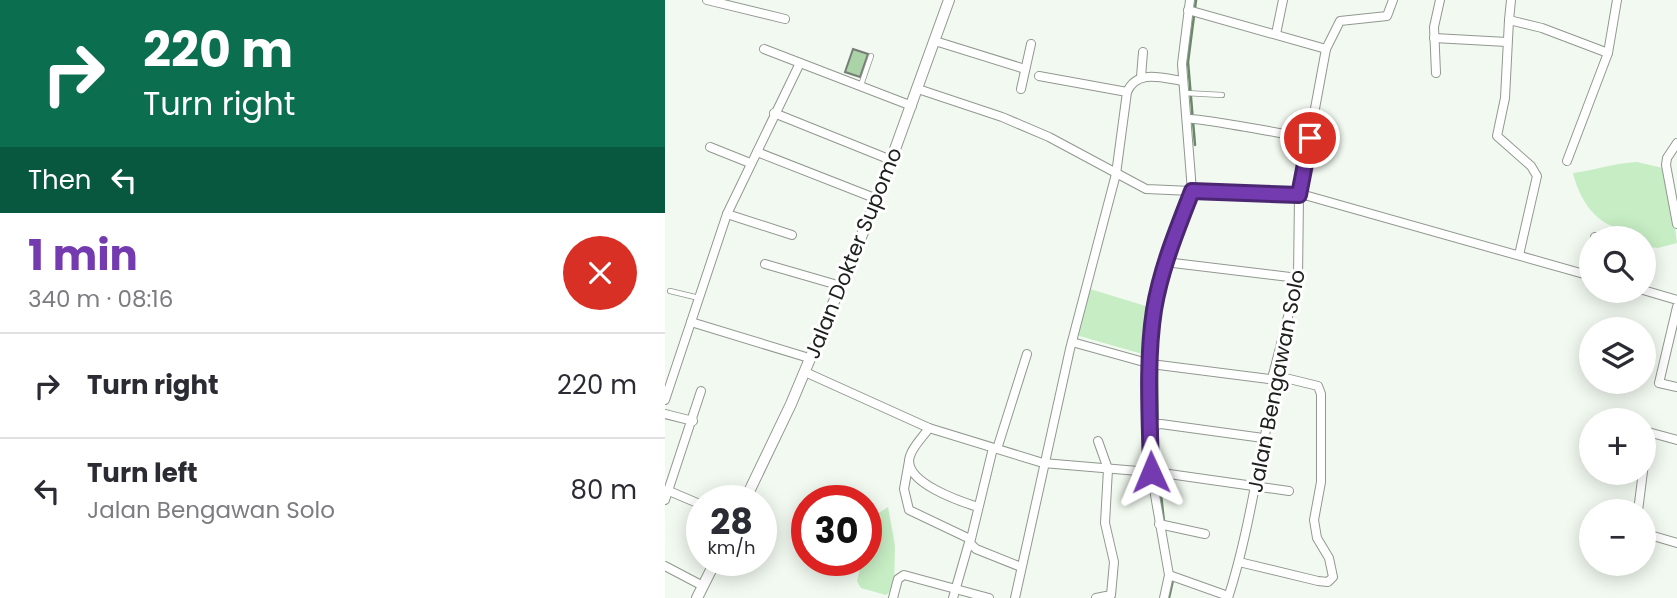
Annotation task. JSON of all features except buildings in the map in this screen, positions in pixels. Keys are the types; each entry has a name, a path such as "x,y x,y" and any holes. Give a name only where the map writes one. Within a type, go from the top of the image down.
{"street":[{"path":"708,0 785,19"},
{"name":"Jalan Dokter Supomo","path":"752,485 805,372 877,198 949,0"},
{"path":"1164,598 1169,575 1157,472 1154,310 1192,191 1192,118 1189,92 1183,81 1192,11 1190,0"},
{"path":"1276,34 1283,0"},
{"name":"Jalan Bengawan Solo","path":"1228,597 1257,488 1263,438 1298,278 1299,195 1327,49 1340,21 1380,19 1387,16 1393,0"},
{"path":"1436,73 1434,38 1440,0"},
{"path":"1511,0 1504,104 1497,136 1531,166 1537,176 1519,255"},
{"path":"1567,161 1608,53 1617,0"},
{"path":"1192,11 1327,49"},
{"path":"1509,20 1542,27 1608,53"},
{"path":"1434,38 1507,42"},
{"path":"935,41 1025,69"},
{"path":"1021,89 1031,44"},
{"path":"764,49 912,106"},
{"path":"1141,77 1143,52"},
{"path":"665,400 727,214 800,63"},
{"path":"1039,76 1127,92"},
{"path":"1015,598 1043,463 1116,174 1127,92 1133,81 1141,77 1183,81"},
{"path":"918,89 1002,117 1049,137 1146,189 1299,195 1321,199 1579,272"},
{"path":"774,113 891,160"},
{"path":"1192,118 1310,138"},
{"path":"1677,143 1666,165 1677,223"},
{"path":"710,147 750,163"},
{"path":"757,152 877,198"},
{"path":"727,214 792,235"},
{"path":"1169,262 1298,278"},
{"path":"765,264 841,286"},
{"path":"1656,294 1677,300"},
{"path":"1677,307 1672,343 1659,383 1677,387"},
{"path":"691,322 809,358"},
{"path":"1072,342 1155,364 1311,382 1318,386 1321,394 1321,482 1314,520 1317,538 1329,558 1333,577 1328,582 1318,581 1239,562"},
{"path":"953,598 995,448 1027,354"},
{"path":"805,372 929,428 1043,463 1157,472 1289,491"},
{"path":"665,500 701,391"},
{"path":"665,414 693,421"},
{"path":"1155,425 1263,438"},
{"path":"929,428 909,461 904,489 909,510 970,539 976,549 1021,567"},
{"path":"1639,499 1648,432 1677,440"},
{"path":"1096,598 1111,595 1114,562 1105,523 1108,469 1098,441"},
{"path":"909,461 927,486 942,496 978,507"},
{"path":"668,486 686,496"},
{"path":"1162,524 1205,534"},
{"path":"1656,537 1677,544"},
{"path":"665,566 703,586"},
{"path":"893,598 898,579 904,575 989,598"},
{"path":"1169,575 1228,597"},
{"path":"697,598 708,576"}],"lane":[{"path":"860,86 871,56"},
{"path":"1189,92 1222,95"},
{"path":"670,291 699,298"}],"green space":[{"path":"1637,162 1667,169 1677,243 1656,248 1656,226 1611,226 1589,208 1573,173"},
{"path":"1090,289 1149,307 1146,355 1076,335"},
{"path":"888,507 895,546 894,588 886,595 861,588 857,581 858,576 882,576 882,511"}],"waterway":[{"path":"1195,145 1188,62 1196,0"},
{"path":"1164,282 1188,214"},
{"path":"1157,319 1160,298"},
{"path":"1156,336 1157,361"},
{"path":"1157,368 1158,470"},
{"path":"1159,476 1164,522"},
{"path":"1169,598 1173,580"}],"route":[{"path":"1151,472 1154,310 1165,262 1192,191 1299,195 1310,138"}]}
